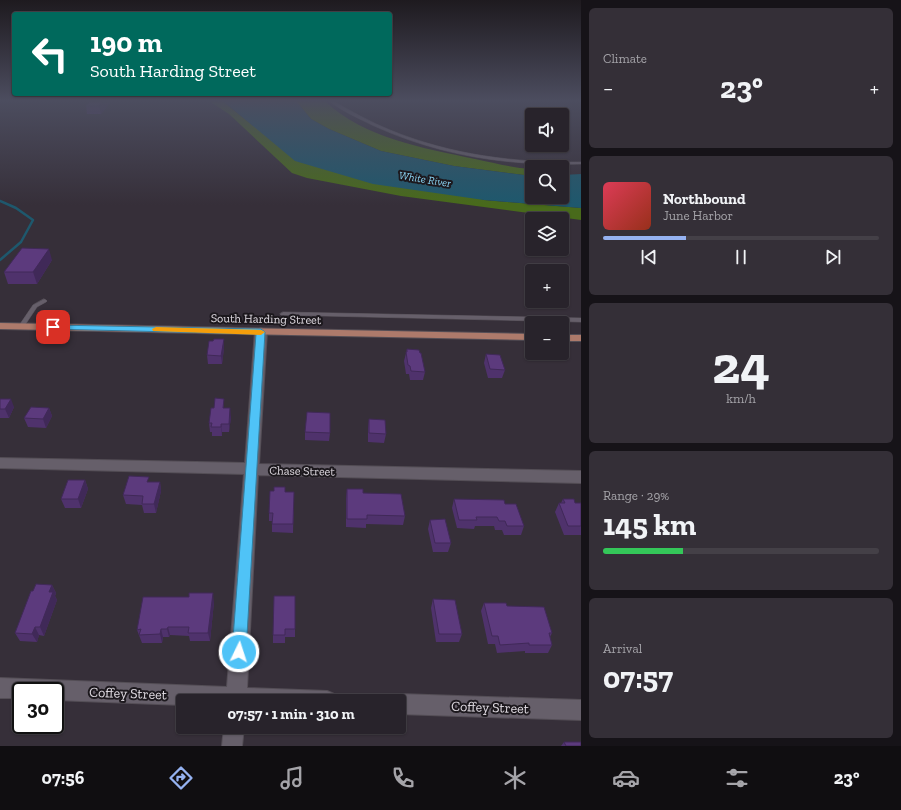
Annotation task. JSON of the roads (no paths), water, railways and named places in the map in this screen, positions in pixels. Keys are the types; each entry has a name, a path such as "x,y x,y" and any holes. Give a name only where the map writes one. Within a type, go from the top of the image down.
{"main road":[{"name":"South Harding Street","path":"0,326 525,337"},
{"path":"569,338 581,338"}],"street":[{"path":"236,694 261,332"},
{"name":"Chase Street","path":"0,463 581,478"},
{"name":"Coffey Street","path":"0,688 176,696"},
{"name":"Coffey Street","path":"406,704 581,710"},
{"path":"232,746 233,734"}],"lane":[{"path":"401,136 458,152 503,161 525,164 553,165 581,163"},
{"path":"21,327 35,306 44,301"},
{"path":"283,314 581,320"}],"water":[{"name":"White River","path":"265,136 345,136 381,151 454,166 525,175 525,203 484,200 373,184 295,161"},
{"path":"581,174 581,208 532,204 569,204 569,175"}],"waterway":[{"path":"0,201 16,208 33,220 21,242 0,260"}]}
